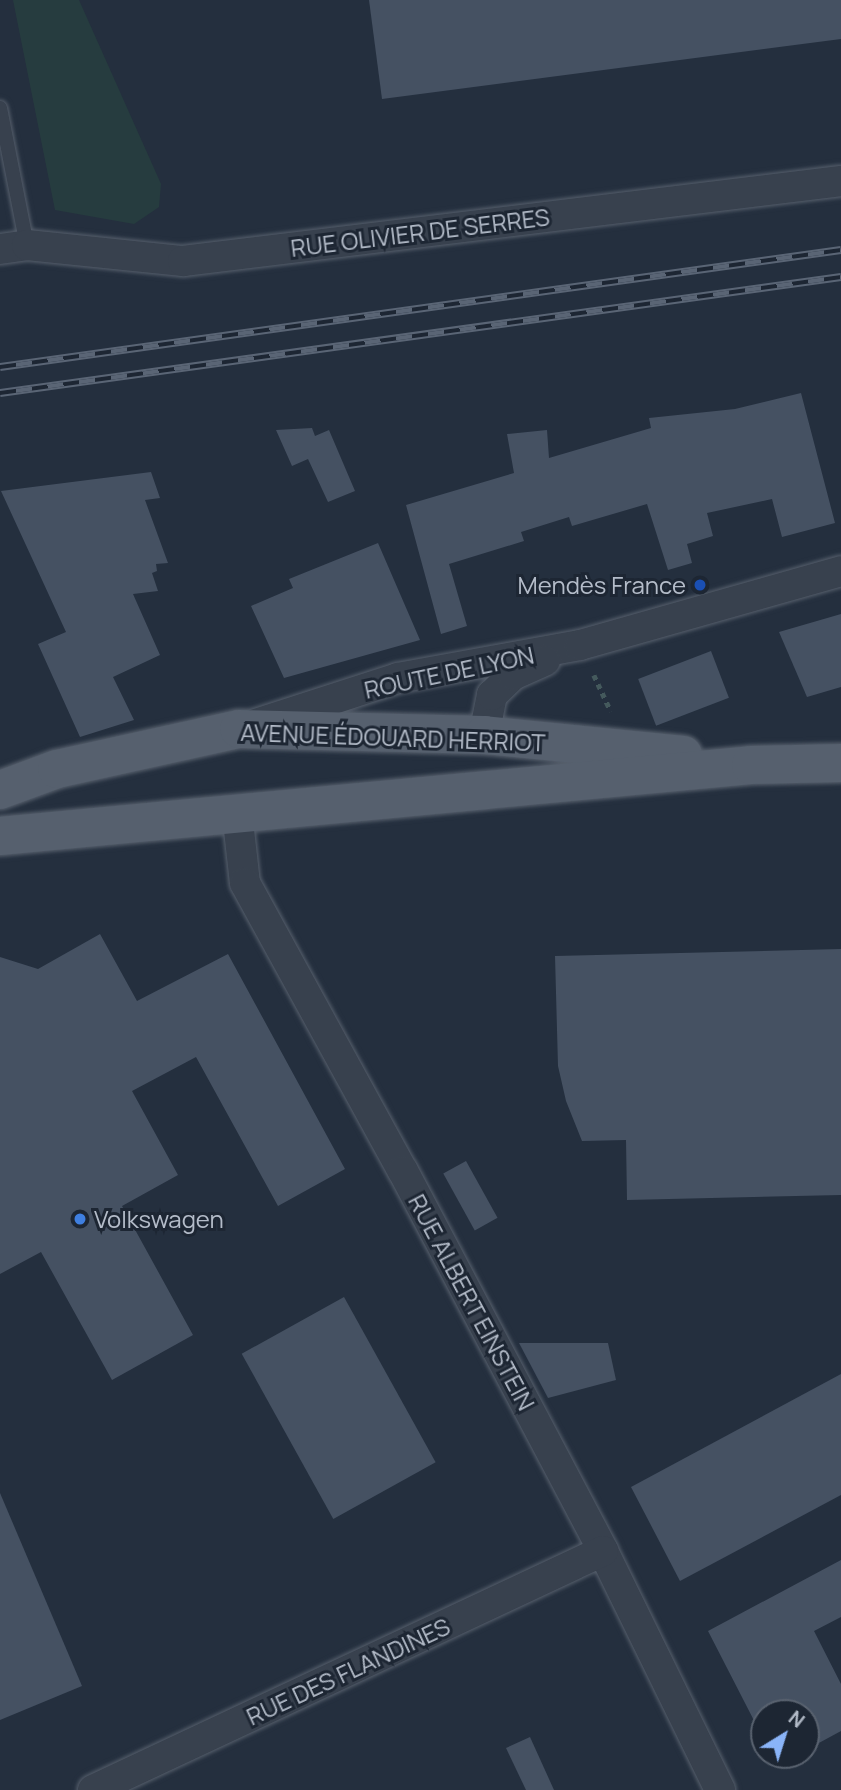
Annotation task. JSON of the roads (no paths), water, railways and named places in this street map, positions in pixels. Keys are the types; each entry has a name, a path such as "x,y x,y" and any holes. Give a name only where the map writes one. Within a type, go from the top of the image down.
{"main road":[{"name":"AVENUE ÉDOUARD HERRIOT","path":"0,790 57,769 239,729 484,735 628,748 751,765"},
{"name":"AVENUE ÉDOUARD HERRIOT","path":"0,836 751,765 841,764"}],"street":[{"name":"RUE OLIVIER DE SERRES","path":"13,247 183,261 841,181"},
{"name":"ROUTE DE LYON","path":"239,729 398,678 580,645 841,572"},
{"name":"ROUTE DE LYON","path":"484,735 492,695 513,676 580,645"},
{"name":"RUE ALBERT EINSTEIN","path":"237,812 244,883 403,1171 603,1551 720,1790"},
{"name":"RUE DES FLANDINES","path":"93,1790 603,1551"}],"lane":[{"path":"0,108 13,247"}],"railway":[{"path":"0,367 841,250"},
{"path":"0,393 841,277"}],"place":[{"name":"Mendès France","path":"700,585"},
{"name":"Volkswagen","path":"80,1219"}]}
